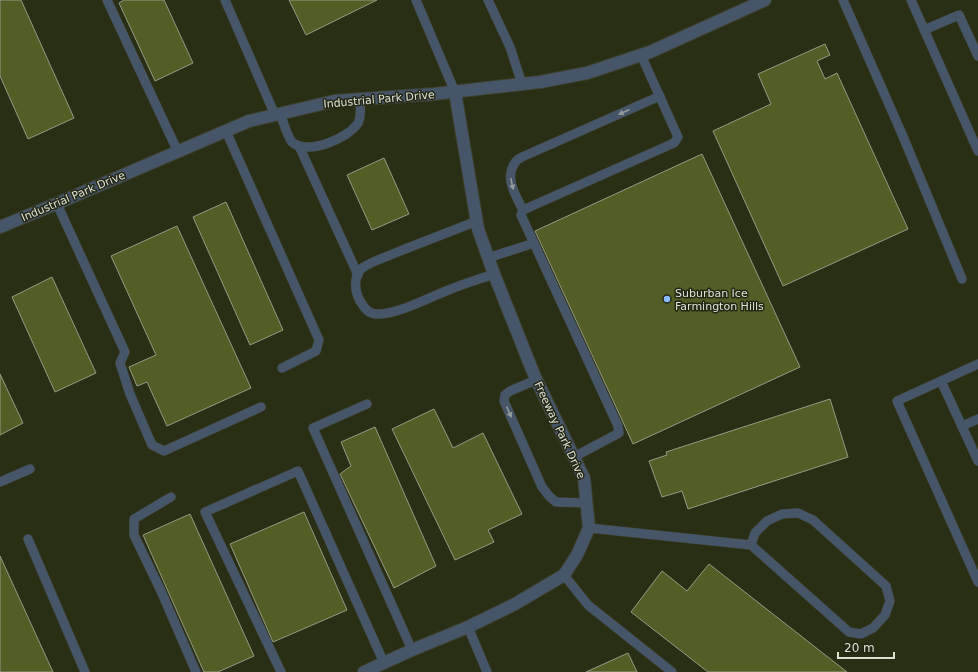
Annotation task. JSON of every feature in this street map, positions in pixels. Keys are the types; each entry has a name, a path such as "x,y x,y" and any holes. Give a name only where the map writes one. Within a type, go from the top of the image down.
{"street":[{"name":"Industrial Park Drive","path":"0,227 249,121 334,101 455,92 540,82 587,73 657,49 765,0"},
{"name":"Freeway Park Drive","path":"364,672 468,627 515,604 564,575 577,555 589,528 584,478 536,380 478,229 455,92"}],"lane":[{"path":"107,0 178,152"},
{"path":"225,0 292,142 299,146 312,147 322,145 342,137 358,124 360,116 360,99"},
{"path":"416,0 455,92"},
{"path":"488,0 510,47 522,84"},
{"path":"843,0 902,134 962,279"},
{"path":"911,0 978,151"},
{"path":"924,30 960,15 978,56"},
{"path":"523,210 674,143 678,137 641,55"},
{"path":"574,457 619,433 618,426 521,215 523,210 513,189 510,173 515,162 522,157 660,96"},
{"path":"226,131 319,340 316,351 282,368"},
{"path":"299,146 358,275"},
{"path":"57,204 125,352 120,363 130,394 152,445 164,451 261,407"},
{"path":"477,221 368,265 361,270 356,281 358,297 366,310 371,313 385,313 406,307 494,274"},
{"path":"488,258 534,243"},
{"path":"978,364 897,401 978,582"},
{"path":"536,380 505,395 504,401 542,488 556,502 587,503"},
{"path":"941,381 978,461"},
{"path":"367,404 313,428 412,650"},
{"path":"962,426 978,419"},
{"path":"0,482 30,469"},
{"path":"280,672 205,512 298,471 384,663"},
{"path":"171,497 134,519 134,535 161,591 196,672"},
{"path":"589,528 751,545 848,632 862,634 874,628 885,615 890,601 886,586 813,520 798,513 782,514 767,521 756,533 751,545"},
{"path":"28,539 85,672"},
{"path":"564,575 588,605 672,672"},
{"path":"468,627 488,672"}],"shaded area":[{"path":"0,0 978,0 978,672 0,672"}],"building":[{"path":"0,0 21,0 74,118 28,139 0,76"},
{"path":"124,0 164,0 193,63 155,81 119,3"},
{"path":"289,0 377,0 306,35"},
{"path":"825,44 830,55 817,61 825,79 837,73 908,229 783,286 713,131 771,104 758,74"},
{"name":"Suburban Ice Farmington Hills","path":"702,154 800,367 633,444 535,231"},
{"path":"384,158 409,214 372,230 347,175"},
{"path":"226,202 283,330 250,345 193,217"},
{"path":"177,226 251,388 167,426 147,382 137,386 129,367 156,355 111,256"},
{"path":"52,277 96,373 55,392 12,297"},
{"path":"0,374 23,423 0,435"},
{"path":"830,399 848,457 688,509 682,491 662,497 649,461 667,455 666,452"},
{"path":"434,409 453,448 483,433 522,514 488,530 494,542 455,560 392,429"},
{"path":"375,427 436,566 394,588 340,474 351,466 341,442"},
{"path":"304,512 347,610 273,642 230,544"},
{"path":"190,514 254,656 218,672 204,672 143,535"},
{"path":"0,556 53,672 0,672"},
{"path":"709,564 847,672 708,672 631,612 662,571 687,591"},
{"path":"628,653 637,672 586,672"}],"place":[{"name":"Suburban Ice Farmington Hills","path":"667,299"}]}
